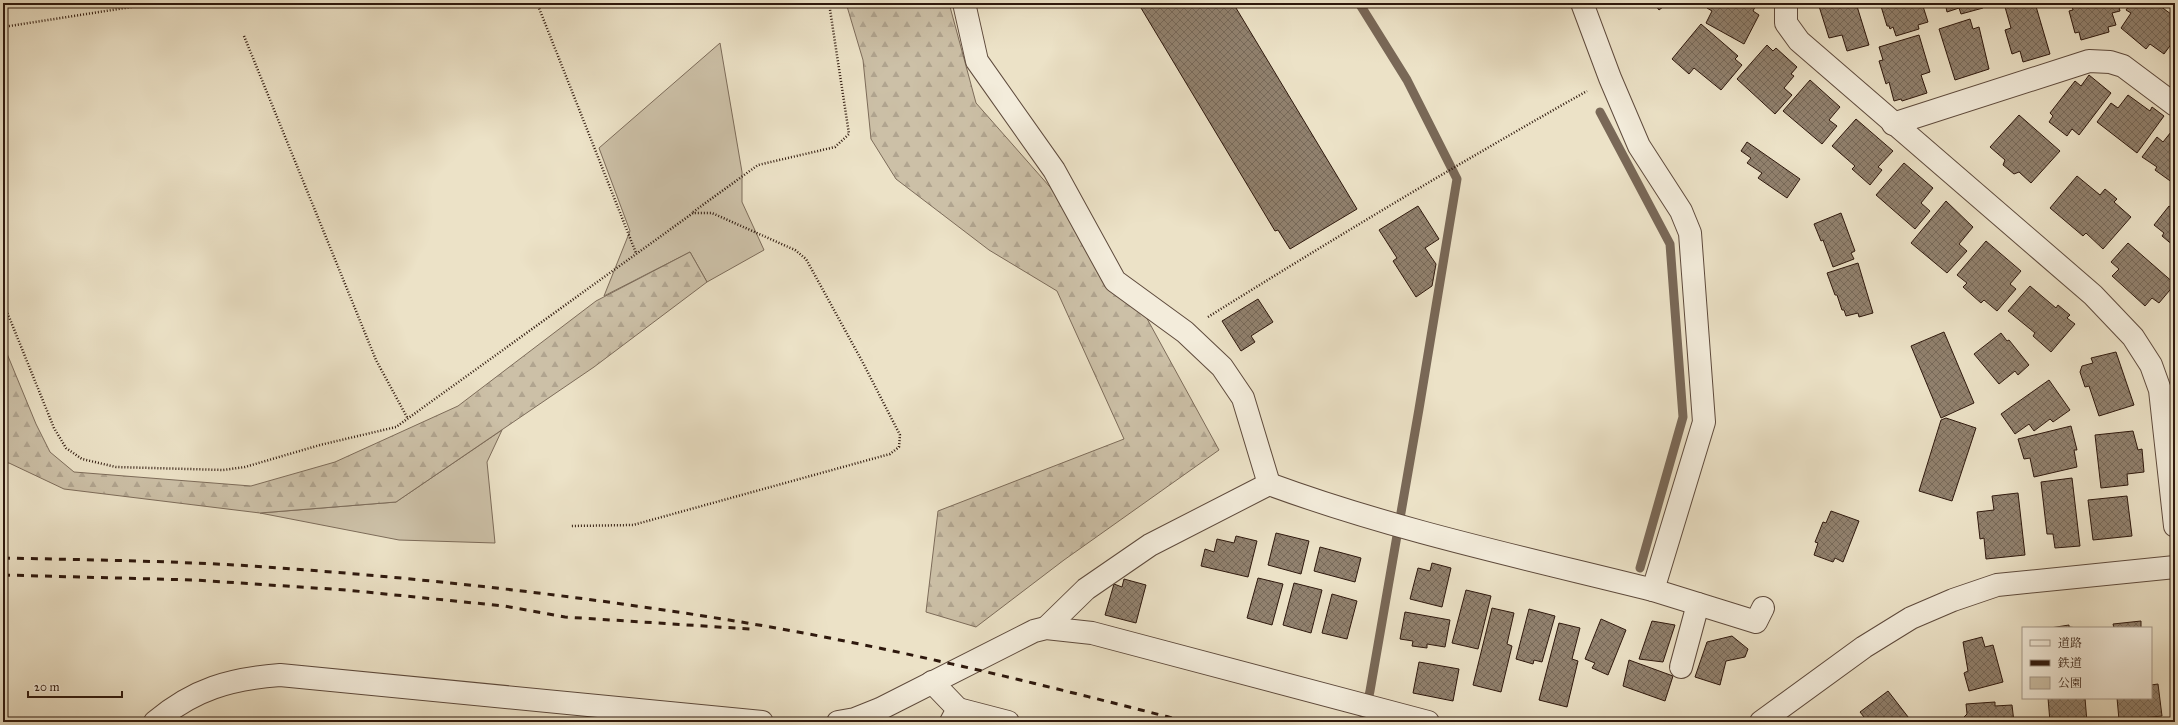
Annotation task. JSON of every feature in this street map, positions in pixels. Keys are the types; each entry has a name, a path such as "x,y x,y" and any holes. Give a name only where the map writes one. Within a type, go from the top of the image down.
{"street":[{"path":"964,3 977,61 1054,170 1115,281 1185,332 1222,367 1243,398 1269,484"},
{"path":"1582,3 1610,78 1639,146 1681,210 1690,234 1704,422 1653,590"},
{"path":"1786,3 1786,23 1799,41 1892,124 2093,295 2133,337 2167,389 2175,526"},
{"path":"1892,124 2089,60 2110,62 2123,66 2175,105"},
{"path":"1046,628 1086,589 1150,545 1269,484 1311,500 1411,530 1653,590 1756,622 1763,608"},
{"path":"1760,722 1864,646 1911,618 1953,600 1997,585 2175,567"},
{"path":"1681,667 1698,604"},
{"path":"838,722 855,719 880,709 1011,641 1034,631 1046,628 1092,633 1428,722"},
{"path":"155,722 174,707 211,687 253,677 280,675 762,722"},
{"path":"932,682 955,716 1008,722"}],"path":[{"path":"3,27 157,3"},
{"path":"537,3 636,253"},
{"path":"3,302 54,428 66,448 82,459 116,467 222,470 245,467 320,445 396,427 758,165 835,147 849,134 829,3"},
{"path":"244,36 376,360 408,419"},
{"path":"1185,332 1324,244 1464,161 1610,78"},
{"path":"571,526 633,525 890,454 898,447 900,436 862,361 806,259 794,250 712,213 693,213"}],"green space":[{"path":"846,3 949,3 976,103 1116,262 1219,450 1064,560 976,627 926,612 938,511 1124,439 1057,291 989,250 896,179 871,139 863,60"},
{"path":"720,43 742,172 742,202 764,250 707,282 690,252 604,296 630,231 599,148"},
{"path":"690,252 707,282 594,367 396,502 260,513 64,489 9,463 3,463 3,344 36,424 50,452 74,472 251,486 335,462 458,406 596,301"},
{"path":"502,430 487,462 495,543 399,540 260,513 396,502"}],"building":[{"path":"1138,3 1233,3 1357,209 1290,249 1278,230 1275,231"},
{"path":"1654,3 1668,3 1659,10"},
{"path":"1710,3 1757,3 1753,11 1759,15 1744,44 1706,23 1712,11 1707,8"},
{"path":"1818,3 1856,3 1869,45 1847,51 1842,35 1829,38"},
{"path":"1880,3 1922,3 1928,22 1918,25 1919,29 1896,36 1893,27 1890,29 1889,26 1887,26"},
{"path":"1945,3 1982,3 1983,8 1961,14 1959,8 1947,12"},
{"path":"2017,3 2035,3 2050,54 2023,62 2020,51 2012,54 2005,30 2011,28 2005,7"},
{"path":"2071,3 2118,3 2120,11 2112,13 2116,25 2108,27 2109,32 2081,40 2079,32 2075,33 2069,11 2073,10"},
{"path":"2131,3 2156,3 2175,17 2175,39 2164,54 2150,44 2146,49 2121,28 2131,13 2126,10"},
{"path":"1970,19 1973,29 1979,27 1989,69 1955,80 1939,29"},
{"path":"1701,24 1738,56 1735,59 1742,65 1721,90 1694,68 1689,74 1672,59"},
{"path":"1919,35 1930,72 1921,75 1927,93 1902,101 1901,99 1894,101 1889,82 1886,84 1879,61 1883,60 1879,47"},
{"path":"1767,45 1773,51 1776,48 1797,67 1791,74 1794,76 1784,88 1792,95 1775,114 1737,79"},
{"path":"2089,75 2111,93 2079,135 2072,129 2067,136 2049,122 2053,116 2050,113 2075,81 2081,86"},
{"path":"1810,80 1840,107 1829,120 1837,126 1822,144 1783,111"},
{"path":"2128,95 2150,111 2152,107 2164,116 2137,153 2097,122 2111,103 2118,108"},
{"path":"2019,115 2060,151 2031,183 2019,172 2014,174 2003,165 2005,160 1990,147"},
{"path":"1856,119 1893,151 1878,167 1882,170 1870,185 1852,169 1855,166 1832,146"},
{"path":"2171,132 2175,135 2175,181 2173,183 2155,170 2157,167 2142,157 2157,137 2163,142"},
{"path":"1747,142 1800,179 1787,198 1758,178 1762,173 1747,163 1751,158 1741,151"},
{"path":"1904,163 1933,188 1921,203 1930,211 1915,229 1876,195"},
{"path":"2077,176 2100,195 2105,189 2117,199 2114,202 2131,217 2103,249 2086,233 2083,236 2050,208"},
{"path":"1946,201 1973,227 1959,244 1967,251 1947,273 1911,243"},
{"path":"1418,206 1439,239 1425,248 1436,264 1432,286 1416,297 1393,261 1397,258 1379,230"},
{"path":"2169,206 2175,210 2175,247 2162,236 2164,233 2154,225"},
{"path":"1841,213 1855,251 1851,253 1854,259 1833,267 1823,240 1821,241 1814,224"},
{"path":"1986,241 2021,271 2010,284 2016,289 1997,311 1984,300 1981,303 1963,287 1967,283 1957,275"},
{"path":"2128,243 2175,284 2159,303 2152,298 2145,306 2112,276 2119,269 2111,262"},
{"path":"1858,263 1873,313 1859,317 1858,313 1846,316 1844,310 1842,310 1837,295 1835,295 1827,273"},
{"path":"2030,286 2056,308 2058,305 2070,315 2067,318 2075,324 2051,352 2033,336 2035,333 2008,311"},
{"path":"1258,299 1273,322 1251,336 1255,342 1241,351 1222,321"},
{"path":"1944,332 1974,403 1941,418 1911,346"},
{"path":"2001,333 2007,341 2009,340 2029,365 2018,375 2015,371 1999,384 1974,354"},
{"path":"2116,352 2134,405 2099,416 2089,386 2085,387 2080,372 2082,366 2093,363 2091,358"},
{"path":"2049,380 2070,410 2053,422 2050,419 2034,431 2029,424 2015,434 2001,414"},
{"path":"1946,418 1976,428 1952,501 1919,491 1941,420"},
{"path":"2071,426 2077,450 2074,450 2077,467 2034,477 2030,458 2024,459 2018,439"},
{"path":"2133,431 2138,450 2142,449 2144,472 2127,474 2128,485 2101,488 2095,435"},
{"path":"2072,478 2080,546 2055,548 2053,534 2047,534 2041,482"},
{"path":"2018,493 2025,555 1986,559 1984,538 1980,539 1977,512 1994,510 1992,496"},
{"path":"2127,496 2132,536 2093,540 2088,500"},
{"path":"1831,511 1859,521 1843,562 1835,558 1833,562 1814,555 1818,543 1815,542 1823,522 1826,523"},
{"path":"1276,533 1309,541 1301,574 1268,565"},
{"path":"1236,536 1257,541 1248,577 1201,566 1205,549 1214,552 1217,539 1234,543"},
{"path":"1320,547 1361,558 1355,582 1314,571"},
{"path":"1432,563 1451,568 1442,607 1410,599 1418,568 1430,571"},
{"path":"1258,578 1283,584 1272,625 1247,618"},
{"path":"1124,579 1146,585 1136,623 1105,615 1114,584 1122,587"},
{"path":"1294,583 1322,590 1311,633 1283,625"},
{"path":"1466,590 1491,596 1478,649 1452,643"},
{"path":"1332,594 1357,601 1347,639 1322,633"},
{"path":"1492,608 1514,613 1507,644 1512,646 1501,692 1473,685"},
{"path":"1529,609 1555,616 1542,662 1534,660 1533,664 1516,659"},
{"path":"1405,612 1450,620 1445,647 1427,644 1427,648 1412,646 1413,641 1400,639"},
{"path":"1601,619 1626,630 1608,675 1592,668 1595,663 1585,659"},
{"path":"1652,621 1675,625 1663,662 1639,659"},
{"path":"2141,621 2141,627 2114,627 2113,624"},
{"path":"1559,623 1580,628 1572,659 1578,661 1567,707 1539,700"},
{"path":"2069,625 2069,627 2056,627"},
{"path":"1732,636 1748,649 1745,657 1726,661 1720,685 1695,677 1707,642"},
{"path":"1982,637 1985,647 1993,645 2003,682 1969,691 1964,673 1968,671 1963,642"},
{"path":"1629,660 1673,676 1665,701 1623,686"},
{"path":"1419,662 1459,669 1453,701 1413,693"},
{"path":"2158,684 2162,716 2119,720 2117,699 2152,699 2152,685"},
{"path":"1888,691 1912,722 1868,722 1860,712"},
{"path":"2048,699 2085,699 2087,722 2050,722"},
{"path":"1995,702 1995,706 2012,705 2014,722 1963,722 1963,718 1967,714 1966,704"}],"waterway":[{"path":"1359,3 1407,80 1457,179 1419,409 1370,691 1363,722"},
{"path":"1600,112 1670,244 1683,417 1640,568"}],"railway":[{"path":"3,558 176,562 280,568 453,583 569,597 741,622 854,643 1021,680 1188,722"},
{"path":"3,575 194,580 346,590 504,606 565,617 750,629"}]}
